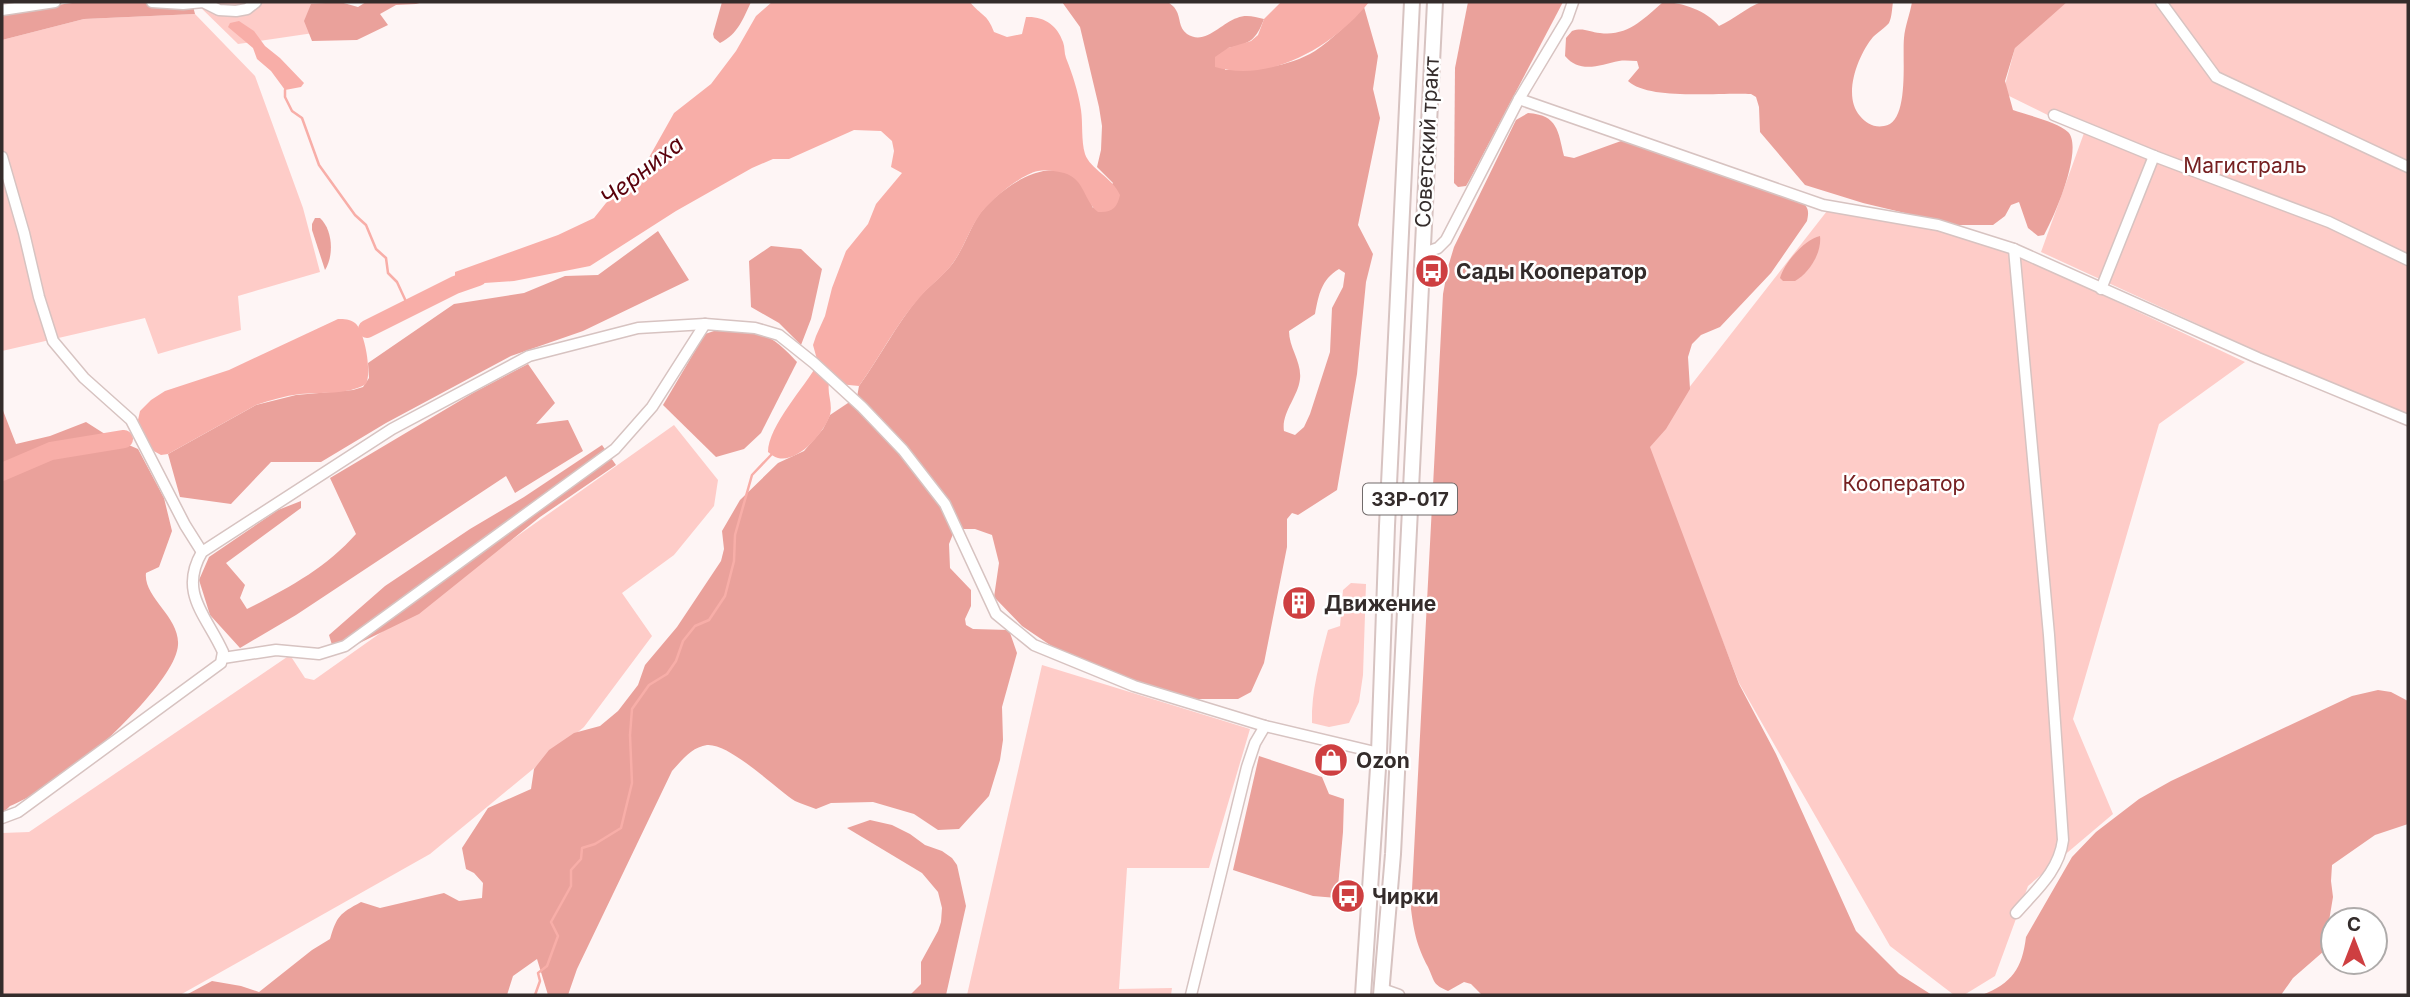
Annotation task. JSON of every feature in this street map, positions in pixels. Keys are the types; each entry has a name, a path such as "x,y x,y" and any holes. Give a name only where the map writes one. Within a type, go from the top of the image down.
{"highway":[{"name":"Советский тракт","path":"1363,995 1379,753 1412,2"},
{"name":"Советский тракт","path":"1381,992 1393,854 1435,2"}],"street":[{"path":"2,10 55,2"},
{"path":"152,2 203,2 219,10 236,11 247,9 256,2"},
{"path":"1421,254 1438,248 1446,240 1519,99 1567,19 1573,2"},
{"path":"2161,2 2216,77 2408,167"},
{"path":"1519,99 1823,205 1938,225 2014,249 2258,358 2408,420"},
{"path":"2054,115 2329,222 2408,260"},
{"path":"2101,289 2154,156"},
{"path":"2,157 52,341 84,377 131,420 202,552"},
{"path":"2014,249 2049,635 2063,840 2057,865 2016,913"},
{"path":"2,818 18,812 218,667 223,652 204,621 192,590 194,568 202,552 392,429 528,356 638,328 705,324 755,328 779,335 833,381 903,450 944,504 996,614 1034,645 1133,686 1265,726 1379,753"},
{"path":"223,658 276,650 318,654 345,646 615,449 652,407 705,324"},
{"path":"1191,995 1247,767 1255,743 1265,726"},
{"path":"1381,992 1399,995"}],"green space":[{"path":"195,2 330,2 334,30 238,44"},
{"name":"Магистраль","path":"2067,2 2408,2 2408,417 2041,252 2084,133 2003,93 2017,40"},
{"path":"195,14 255,76 303,208 320,272 238,296 241,330 158,354 145,318 2,351 2,40 84,19"},
{"name":"Кооператор","path":"1827,211 1925,225 2028,260 2245,362 2159,424 2073,719 2113,814 2028,886 1995,976 1964,995 1954,995 1890,946 1739,683 1645,444"},
{"path":"674,425 718,480 714,506 674,555 622,593 652,636 584,727 430,854 180,995 2,995 2,833 29,832 290,655 305,678 314,680"},
{"path":"1351,583 1366,584 1363,675 1359,702 1349,723 1329,727 1312,723 1315,688 1328,630 1340,626 1343,590"},
{"path":"1042,665 1250,729 1209,868 1127,868 1119,989 1172,988 1171,995 967,995"}],"shaded area":[{"path":"80,2 192,2 195,14 84,19 2,40 2,12"},
{"path":"340,2 358,7 366,2 423,2 396,5 380,14 388,25 357,40 312,41 304,21 311,4"},
{"path":"722,2 751,2 736,31 720,43 713,34"},
{"path":"1062,2 1168,2 1176,10 1184,31 1194,37 1207,36 1240,17 1264,19 1251,40 1228,48 1225,70 1248,69 1272,67 1315,51 1364,7 1378,56 1373,89 1380,118 1358,225 1373,254 1366,282 1357,374 1337,490 1298,515 1292,513 1287,519 1287,547 1264,663 1251,692 1238,699 1195,699 1120,676 1053,647 1022,626 994,597 999,563 992,535 975,529 955,529 949,544 950,568 971,590 971,606 965,619 966,625 973,629 1009,630 1017,653 1002,707 1003,740 989,796 959,829 938,830 914,814 873,802 831,803 816,809 795,801 728,751 717,746 702,746 692,751 672,771 577,969 568,995 548,995 537,959 513,976 507,995 186,995 212,981 259,992 330,939 340,916 361,902 380,908 444,893 459,901 482,898 483,883 466,869 462,848 488,808 531,789 534,769 549,750 574,733 600,726 618,711 638,685 645,665 677,627 721,561 724,549 722,531 740,500 778,463 804,451 823,429 830,415 857,397 859,386 903,319 919,297 953,263 986,206 1010,186 1038,172 1065,172 1085,189 1093,208 1113,183 1097,167 1102,126 1080,27","holes":["1339,269 1345,273 1343,287 1332,308 1330,352 1310,414 1304,427 1295,435 1284,431 1285,418 1300,379 1289,331 1315,314 1328,278"]},
{"path":"1468,2 1563,2 1469,181 1466,186 1458,187 1454,183 1455,68"},
{"path":"1663,2 1694,8 1719,26 1761,2 1893,2 1889,23 1867,45 1852,87 1852,98 1860,116 1870,124 1884,126 1892,122 1898,114 1901,102 1904,38 1912,2 2067,2 2015,48 2005,81 2013,110 2057,125 2068,132 2072,140 2066,183 2044,235 2038,236 2028,228 2019,202 2011,205 2005,216 1993,225 1955,225 1863,203 1805,185 1760,132 1759,107 1756,97 1751,94 1652,91 1628,81 1639,68 1637,61 1584,67 1571,62 1565,56 1566,38 1572,31 1579,29 1600,33 1619,32 1635,25"},
{"path":"1528,113 1538,114 1551,121 1558,132 1564,156 1574,158 1621,141 1641,141 1800,201 1807,207 1807,221 1771,273 1720,327 1701,335 1692,344 1688,357 1690,389 1666,429 1650,447 1739,684 1776,754 1856,931 1899,974 1932,995 1482,995 1471,984 1464,982 1448,991 1433,979 1419,946 1411,909 1443,294 1454,247 1516,120"},
{"path":"315,218 320,218 330,236 330,258 325,270 312,230"},
{"path":"658,231 689,280 583,331 511,356 386,423 321,462 271,462 231,504 180,497 168,454 256,405 296,395 363,387 369,378 368,363 454,304 524,293 565,276 598,275"},
{"path":"1820,236 1817,256 1810,268 1795,281 1783,281 1780,278 1790,259 1808,242"},
{"path":"771,246 801,249 822,269 811,319 801,345 779,323 751,307 749,261"},
{"path":"729,326 767,337 797,362 761,433 744,449 716,457 663,405 705,334"},
{"path":"528,364 555,403 536,424 568,420 583,451 515,493 506,476 296,615 240,648 210,615 199,580 209,557 278,510 301,501 301,508 226,563 245,585 240,598 247,609 291,585 332,557 356,534 330,478 473,393"},
{"path":"2,408 16,444 50,436 86,422 108,436 138,449 164,498 172,531 159,567 146,573 147,582 173,625 178,645 166,674 140,707 68,772 10,806 2,822"},
{"path":"602,445 616,465 540,517 419,614 335,655 329,635 385,586"},
{"path":"2378,690 2391,692 2408,701 2408,824 2375,835 2332,865 2332,906 2319,906 2319,955 2293,978 2281,995 1982,995 2001,985 2014,973 2022,958 2026,937 2072,857 2096,832 2139,799 2171,781 2352,696"},
{"path":"1259,756 1322,777 1329,794 1344,799 1337,898 1313,896 1233,870"},
{"path":"870,820 892,825 910,834 925,845 942,851 957,865 966,906 946,995 910,995 921,984 921,962 941,922 942,908 938,892 922,873 847,828"}],"water":[{"path":"772,2 970,2 986,18 994,32 1007,37 1022,34 1026,17 1044,20 1057,31 1064,44 1065,56 1080,103 1085,154 1120,195 1113,209 1098,212 1076,180 1064,173 1048,170 1031,173 1006,189 979,216 953,263 911,307 859,386 829,383 831,411 827,422 809,445 794,456 786,458 777,458 768,452 770,442 780,419 818,363 813,345 846,251 868,224 876,204 902,173 891,167 894,151 892,141 881,131 854,130 789,159 773,159 752,168 676,211 590,266 514,281 455,285 455,272 558,235 594,218 606,203 642,170 674,113 711,84 736,51 756,16"},
{"path":"1281,2 1369,2 1338,33 1300,57 1258,70 1236,71 1215,67 1215,57 1228,48 1251,41 1258,35 1264,19"},
{"path":"239,21 254,31 265,46 304,83 301,87 285,90 271,71 257,59 253,48 228,27 230,23"},
{"path":"338,319 353,322 359,327 368,362 366,384 343,391 300,394 267,401 168,454 161,455 150,449 138,420 140,411 151,400 165,391 229,370"}],"waterway":[{"path":"285,90 285,97 292,111 302,118 319,165 355,215 366,225 376,249 386,258 388,273 397,282 409,308"},
{"name":"Черниха","path":"367,329 455,285 478,277"},
{"name":"Черниха","path":"2,472 51,451 124,439"},
{"path":"535,995 540,981 538,973 547,966 558,936 551,922 571,886 571,870 581,859 582,848 595,844 621,828 632,783 632,709 649,685 667,674 676,661 683,641 695,626 709,620 725,596 734,561 735,535 752,475 772,454"}],"place":[{"name":"Сады Кооператор","path":"1432,271"},
{"name":"Движение","path":"1299,603"},
{"name":"Ozon","path":"1331,760"},
{"name":"Чирки","path":"1348,896"}]}
